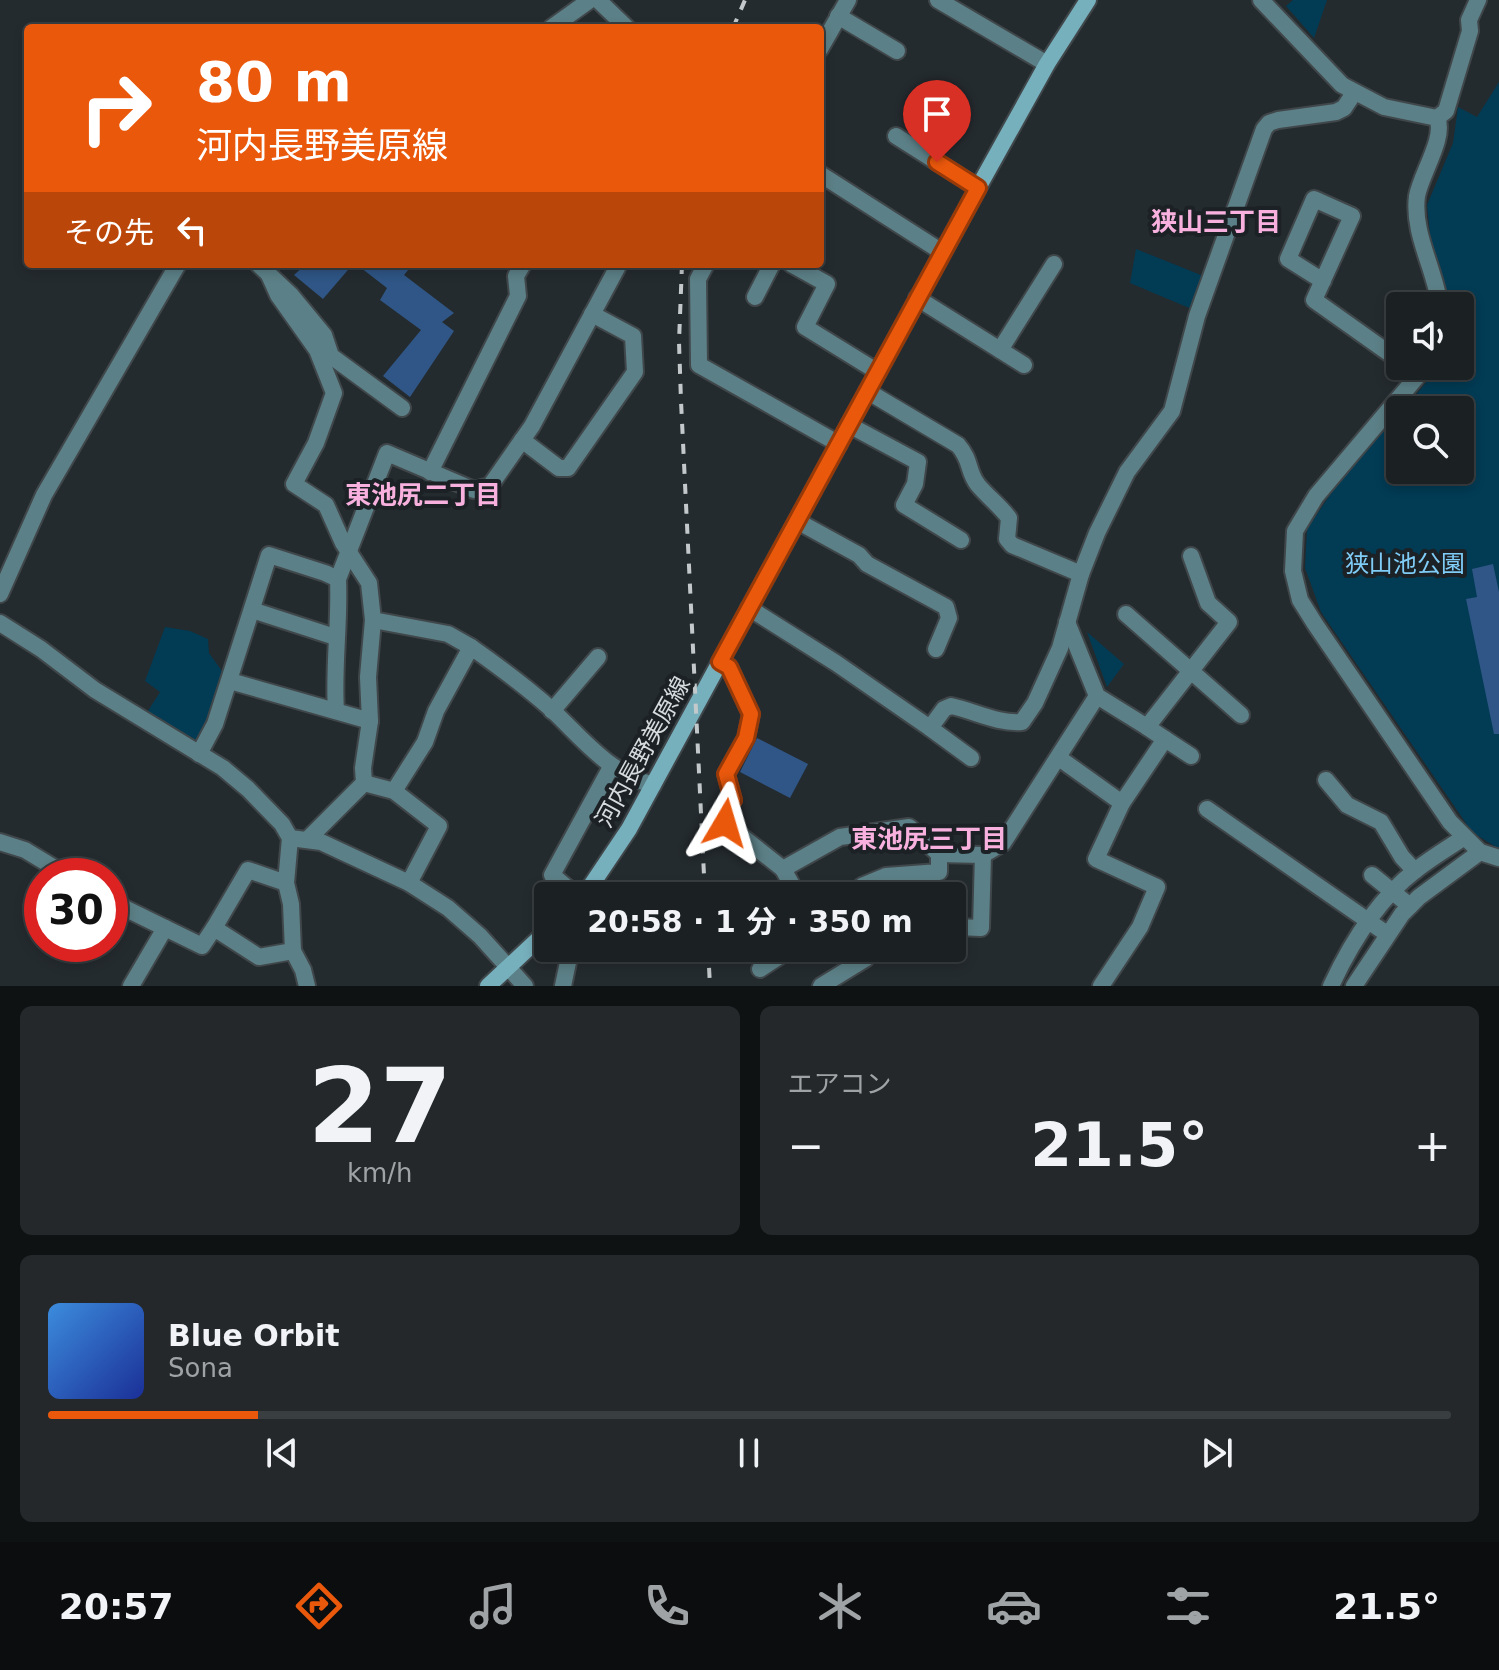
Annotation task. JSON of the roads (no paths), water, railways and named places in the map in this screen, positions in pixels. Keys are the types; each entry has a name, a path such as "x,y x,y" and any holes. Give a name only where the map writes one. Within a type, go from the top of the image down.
{"main road":[{"name":"河内長野美原線","path":"593,882 629,829 942,252 1047,64 1088,0"},
{"path":"488,986 534,943"}],"street":[{"path":"557,24 590,0"},
{"path":"598,0 623,24"},
{"path":"824,42 848,0"},
{"path":"938,0 1047,64"},
{"path":"1261,0 1331,74 1354,93 1384,107 1437,118 1446,111 1470,31 1469,20 1478,0"},
{"path":"838,16 897,51"},
{"path":"930,728 944,709 951,706 988,718 1022,722 1035,703 1060,648 1081,574 1097,533 1127,472 1172,411 1197,316 1264,129 1278,120 1336,112 1344,108 1354,93"},
{"path":"1437,118 1439,133 1419,184 1415,211 1438,292"},
{"path":"896,136 978,188"},
{"path":"824,177 942,252"},
{"path":"1323,281 1288,259 1314,199 1352,216 1323,281 1314,300 1386,351"},
{"path":"1000,350 1054,264"},
{"path":"0,594 44,495 176,268"},
{"path":"430,472 518,296 516,276 521,268"},
{"path":"336,711 338,579 387,453 474,490 490,486 522,440 617,268"},
{"path":"704,268 698,279 699,365 839,444"},
{"path":"755,297 770,268"},
{"path":"798,268 827,284 805,327 878,372"},
{"path":"264,269 291,295 324,335 331,356 402,408"},
{"path":"264,269 278,295 317,350 334,393 316,443 294,484 326,505 349,552 369,583 373,620 368,677 370,721 363,768 364,783"},
{"path":"917,298 1024,365"},
{"path":"522,440 559,468 568,468 635,372 633,336 592,314"},
{"path":"1408,380 1316,496 1295,531 1293,571 1300,600 1315,624 1450,822 1480,852 1499,858"},
{"path":"867,391 958,445 969,457 977,484 998,502 1009,518 1007,539 1012,545 1081,574"},
{"path":"849,425 918,462 915,484 904,505 961,540"},
{"path":"797,521 946,607 949,618 936,649"},
{"path":"199,754 215,724 269,555 314,568 338,579"},
{"path":"1147,727 1229,622 1208,603 1191,556"},
{"path":"749,608 836,663 971,758"},
{"path":"252,610 335,637"},
{"path":"1126,614 1241,715"},
{"path":"373,620 448,634 471,647 552,711 580,741 611,767 653,785"},
{"path":"1067,622 1097,696 1191,756"},
{"path":"0,623 95,690 223,768 299,838 321,842 409,883 448,908 480,936 525,986"},
{"path":"394,791 425,742 436,711 471,647"},
{"path":"552,711 598,657"},
{"path":"720,662 729,667 751,714 746,738 726,774 733,800 725,807 725,823 783,869 790,882"},
{"path":"230,681 370,721"},
{"path":"783,869 840,837 909,827 939,854 983,855 1003,843 1097,696"},
{"path":"1101,986 1140,927 1157,887 1096,859 1122,803 1165,739"},
{"path":"1059,758 1122,803"},
{"path":"560,882 552,875 611,767"},
{"path":"1326,780 1347,805 1381,822 1395,848 1415,871"},
{"path":"364,783 394,791 439,826 409,883"},
{"path":"307,986 293,951 291,904 286,883 299,838 364,783"},
{"path":"1207,809 1387,934"},
{"path":"1331,986 1368,922 1392,892 1415,871 1463,838"},
{"path":"0,842 38,858"},
{"path":"1354,986 1387,934 1410,906 1480,852"},
{"path":"872,882 886,876 939,872 939,854"},
{"path":"966,927 981,928 983,855"},
{"path":"128,910 202,946 248,870 286,883"},
{"path":"1372,875 1410,906"},
{"path":"131,986 165,928"},
{"path":"214,928 259,957 293,951"},
{"path":"563,986 568,962"},
{"path":"760,969 771,962"},
{"path":"821,986 860,962"}],"railway":[{"path":"735,24 745,0"},
{"path":"682,268 681,401 704,882"},
{"path":"709,962 710,986"}],"district":[{"name":"狭山三丁目","path":"1216,222"},
{"name":"東池尻二丁目","path":"423,495"},
{"name":"東池尻三丁目","path":"929,839"}],"park label":[{"name":"狭山池公園","path":"1405,564"}]}
